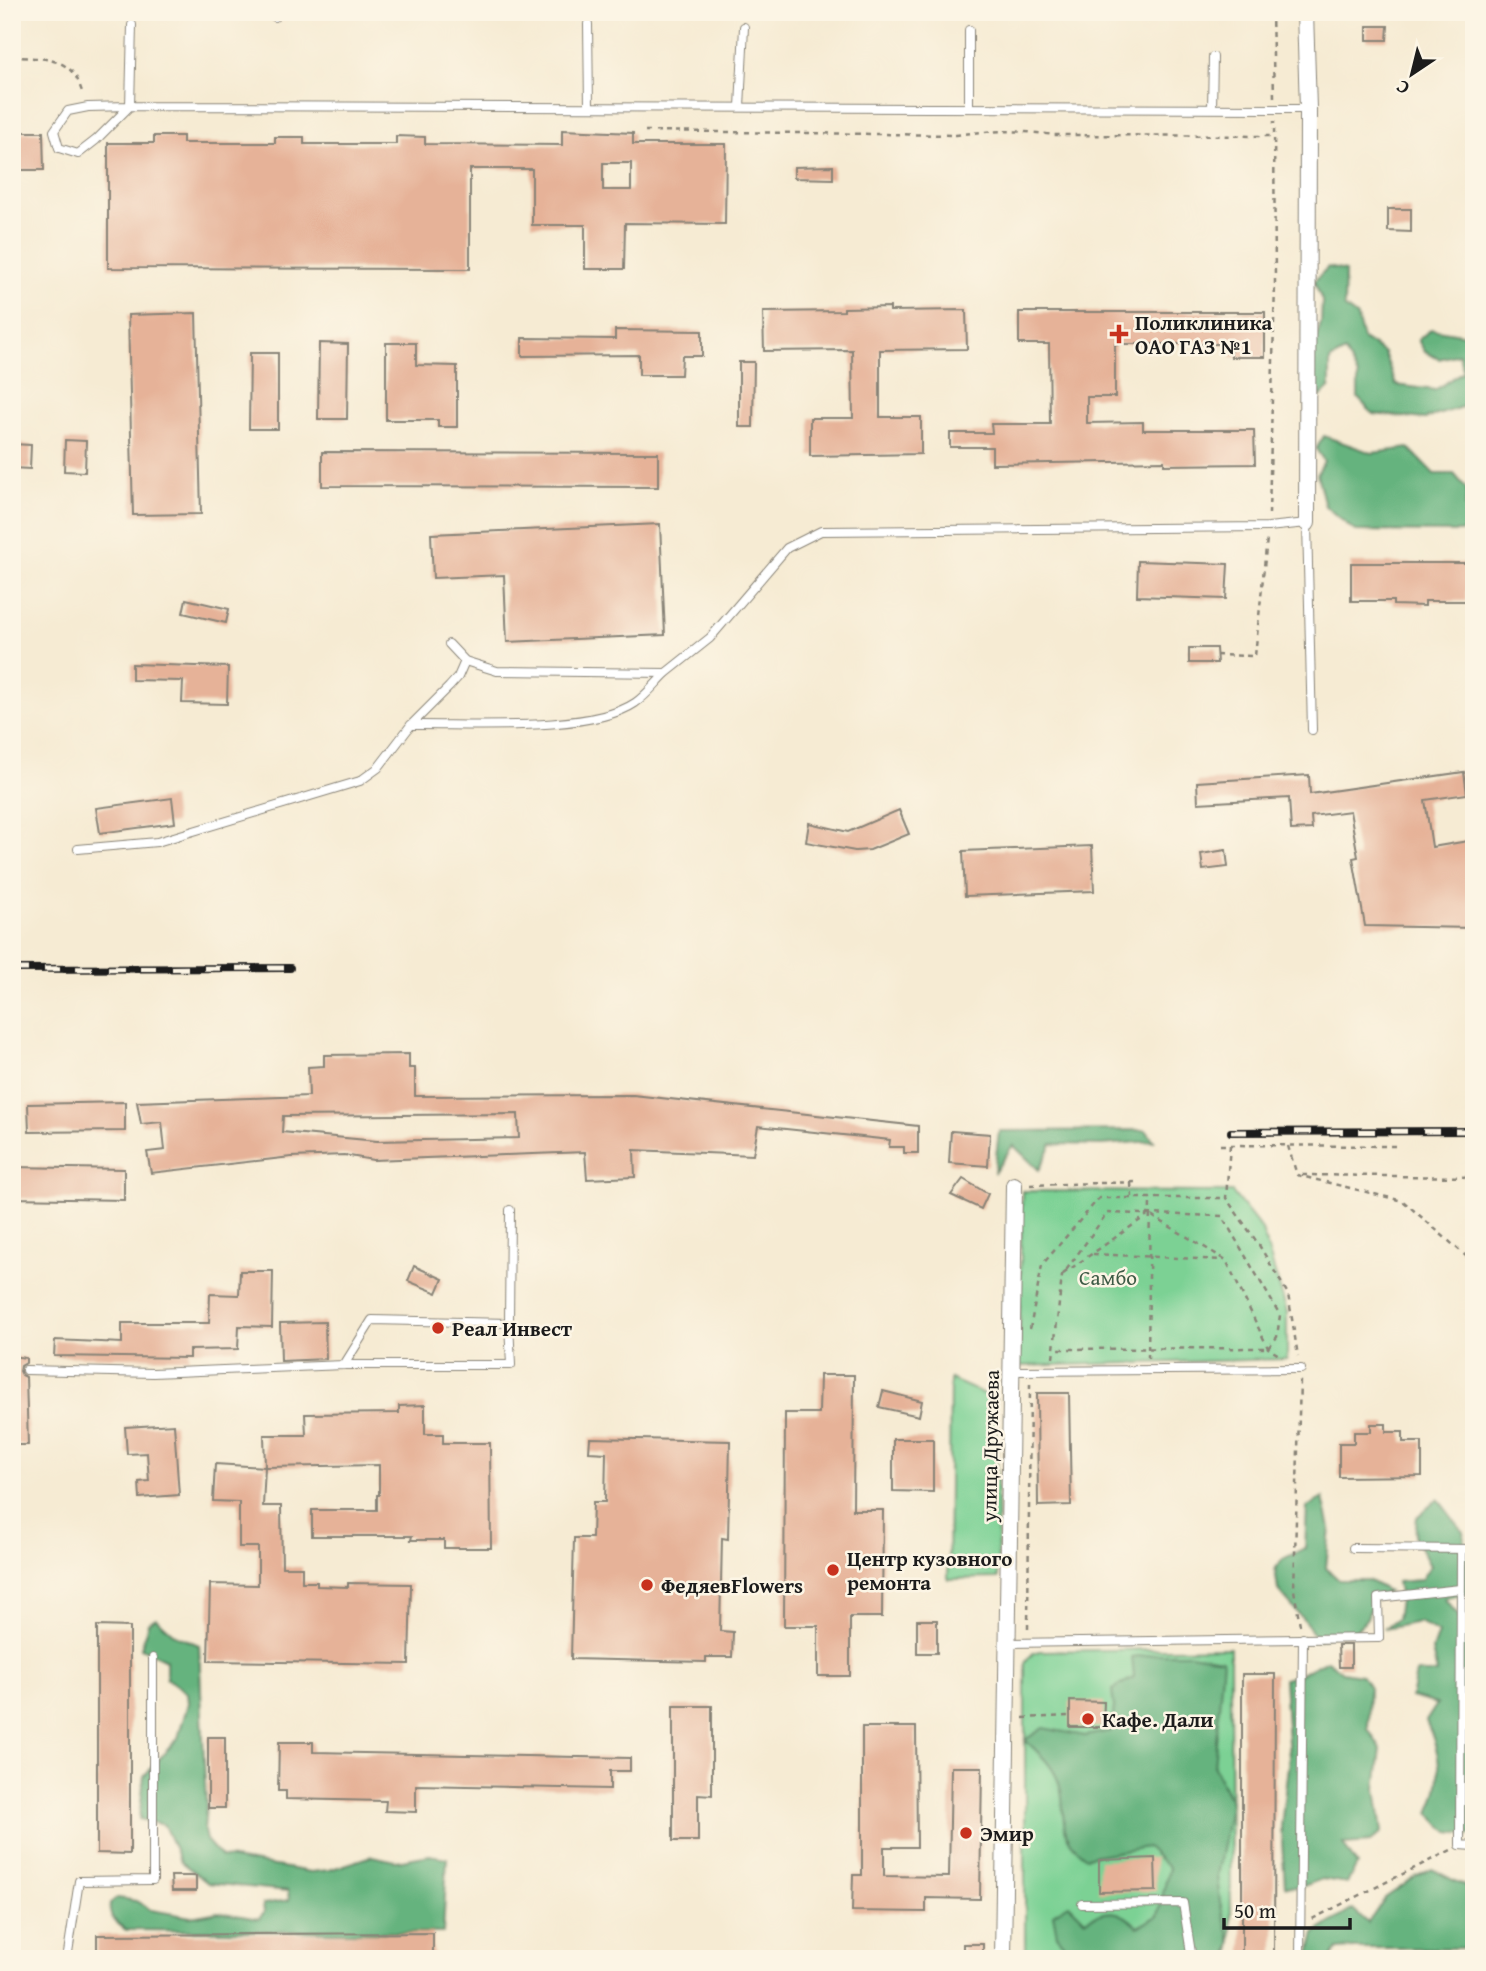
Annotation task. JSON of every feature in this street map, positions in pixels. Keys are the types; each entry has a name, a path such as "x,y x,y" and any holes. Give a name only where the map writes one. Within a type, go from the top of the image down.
{"street":[{"path":"1305,12 1308,108 1307,523"},
{"name":"улица Дружаева","path":"1003,1959 1014,1185"}],"lane":[{"path":"588,24 589,107"},
{"path":"132,25 130,106 78,155 59,148 54,131 68,111 88,107 130,106 1308,108"},
{"path":"740,107 744,27"},
{"path":"969,30 969,108"},
{"path":"1212,108 1213,57"},
{"path":"411,725 561,723 610,714 635,703 666,673 710,638 787,548 821,531 1268,527 1307,523 1312,730"},
{"path":"449,644 465,661 497,671 666,673"},
{"path":"78,849 157,842 360,781 378,768 411,725 458,677 465,661"},
{"path":"26,1370 153,1373 344,1365 511,1365 510,1210"},
{"path":"344,1365 372,1320 509,1323"},
{"path":"1012,1371 1301,1369"},
{"path":"1353,1548 1474,1549"},
{"path":"1461,1549 1460,1846 1474,1846"},
{"path":"1007,1643 1378,1637 1378,1598 1460,1589"},
{"path":"1300,1959 1303,1638"},
{"path":"67,1959 79,1881 153,1880 153,1658"},
{"path":"1082,1904 1183,1903 1192,1959"}],"path":[{"path":"1055,12 1085,12"},
{"path":"1216,655 1255,656 1268,527 1275,284 1272,12"},
{"path":"12,57 46,60 66,66 75,74 88,107"},
{"path":"645,131 956,135 987,130 1017,130 1054,135 1274,136"},
{"path":"1220,1145 1395,1146"},
{"path":"1230,1145 1226,1198 1259,1245 1288,1294 1301,1369 1294,1590 1303,1638"},
{"path":"1288,1146 1297,1175"},
{"path":"1297,1175 1474,1177"},
{"path":"1297,1175 1403,1201 1474,1264"},
{"path":"1131,1182 1132,1198"},
{"path":"1014,1185 1139,1182"},
{"path":"1028,1338 1042,1265 1099,1198 1226,1198"},
{"path":"1148,1369 1150,1198"},
{"path":"1049,1371 1055,1349 1062,1276 1107,1213 1222,1216 1280,1315 1277,1337 1268,1348"},
{"path":"1150,1214 1226,1260 1268,1348 1301,1369"},
{"path":"1062,1276 1150,1214"},
{"path":"1093,1254 1226,1260"},
{"path":"1055,1349 1268,1348"},
{"path":"1028,1643 1030,1371"},
{"path":"1006,1718 1070,1716"},
{"path":"1301,1925 1460,1846"}],"green space":[{"path":"1328,267 1345,271 1344,307 1357,317 1363,339 1384,353 1396,385 1435,390 1463,371 1459,354 1439,359 1425,352 1418,340 1431,329 1474,336 1474,403 1425,419 1373,414 1358,398 1358,376 1345,352 1330,360 1330,387 1320,397 1312,381 1314,346 1321,323 1322,301 1314,281"},
{"path":"1324,436 1372,453 1409,448 1434,474 1454,474 1467,489 1465,506 1472,512 1474,527 1460,532 1355,531 1325,506 1317,474 1324,461 1316,449"},
{"path":"1146,1130 1154,1141 1102,1145 1052,1144 1039,1170 1013,1145 994,1173 999,1131"},
{"name":"Самбо","path":"1022,1191 1232,1192 1262,1230 1287,1312 1287,1359 1019,1366"},
{"path":"950,1379 996,1399 998,1578 948,1579"},
{"path":"1323,1498 1330,1528 1326,1568 1339,1580 1368,1580 1388,1591 1373,1600 1367,1618 1354,1633 1335,1633 1317,1641 1308,1625 1278,1590 1275,1569 1283,1559 1305,1548 1307,1507"},
{"path":"1438,1499 1463,1532 1469,1566 1474,1569 1473,1593 1444,1598 1468,1627 1472,1653 1470,1669 1474,1692 1474,1835 1449,1832 1429,1813 1437,1789 1439,1767 1435,1745 1426,1721 1437,1704 1411,1697 1416,1673 1437,1673 1432,1650 1438,1633 1419,1622 1384,1629 1397,1619 1400,1600 1397,1582 1421,1580 1430,1566 1415,1537 1417,1517"},
{"path":"156,1618 175,1635 199,1645 206,1804 204,1831 206,1840 221,1857 311,1872 329,1870 372,1856 396,1861 430,1855 447,1858 443,1933 126,1930 116,1922 111,1916 110,1903 118,1898 136,1901 151,1910 191,1917 218,1912 259,1919 264,1912 263,1904 289,1900 288,1891 208,1883 180,1861 164,1825 139,1819 144,1776 178,1738 188,1703 187,1693 166,1678 166,1660 141,1648 148,1623"},
{"path":"1230,1648 1231,1959 1025,1959 1025,1663 1033,1653 1039,1651"},
{"path":"1190,1654 1223,1659 1214,1767 1231,1802 1217,1876 1220,1902 1231,1944 1227,1959 1070,1959 1071,1951 1057,1935 1053,1914 1069,1904 1085,1920 1113,1912 1125,1916 1138,1927 1158,1916 1169,1868 1147,1847 1086,1857 1069,1840 1064,1823 1062,1794 1053,1771 1025,1740 1043,1728 1085,1736 1111,1731 1114,1707 1112,1690 1134,1677 1132,1657"},
{"path":"1327,1660 1342,1672 1361,1675 1369,1687 1368,1729 1381,1749 1376,1789 1382,1832 1370,1842 1343,1844 1357,1865 1347,1883 1322,1879 1301,1887 1285,1886 1281,1827 1289,1757 1284,1679 1296,1676"},
{"path":"1432,1869 1474,1891 1474,1948 1354,1948 1338,1949 1330,1959 1309,1958 1315,1933 1353,1909 1368,1923 1385,1898"}],"building":[{"path":"1367,26 1388,26 1387,40 1367,40"},
{"path":"562,130 633,133 633,144 726,144 725,224 625,223 624,269 585,269 585,225 532,225 532,169 470,169 470,269 108,268 108,143 154,143 154,136 183,136 183,143 275,143 275,137 304,137 304,144 396,144 396,136 425,137 425,144 562,145","holes":["603,163 631,163 631,190 603,190"]},
{"path":"12,132 43,132 44,170 12,170"},
{"path":"833,166 833,179 794,178 794,167"},
{"path":"1388,209 1411,209 1411,232 1388,231"},
{"path":"890,307 890,311 966,310 967,349 880,350 880,417 921,417 921,454 810,456 810,418 853,418 852,350 764,351 763,312 844,311 844,308"},
{"path":"1019,312 1265,312 1265,357 1231,357 1231,344 1115,344 1115,397 1087,397 1087,423 1143,422 1143,430 1254,430 1255,464 1164,465 1164,461 992,464 992,447 950,447 950,433 992,433 991,424 1050,424 1049,344 1019,344"},
{"path":"196,313 201,514 133,515 128,315"},
{"path":"615,330 702,331 702,356 682,356 681,375 639,375 639,355 522,356 522,338 615,339"},
{"path":"319,343 348,344 347,419 318,419"},
{"path":"386,343 416,343 416,365 457,366 457,427 438,427 438,420 386,420"},
{"path":"250,353 278,353 278,429 249,429"},
{"path":"739,362 754,362 753,427 739,427"},
{"path":"65,440 86,441 85,472 64,471"},
{"path":"12,444 31,445 30,469 12,468"},
{"path":"322,452 658,453 658,487 322,486"},
{"path":"660,524 665,635 507,642 504,575 433,578 431,534"},
{"path":"1138,561 1228,564 1226,599 1137,596"},
{"path":"1351,563 1466,563 1466,601 1425,601 1425,606 1393,605 1393,601 1351,601"},
{"path":"186,599 229,609 226,623 183,613"},
{"path":"1189,648 1216,648 1217,663 1189,663"},
{"path":"132,664 228,667 227,704 182,703 183,681 132,680"},
{"path":"1464,772 1467,794 1425,800 1432,847 1474,840 1474,928 1365,926 1353,858 1358,857 1350,811 1311,816 1312,829 1291,830 1289,798 1198,803 1197,782 1309,775 1310,794"},
{"path":"172,798 175,823 100,833 96,808"},
{"path":"899,810 909,834 870,850 855,851 806,842 809,823 848,832"},
{"path":"1092,846 1094,891 965,896 963,851"},
{"path":"1226,850 1228,867 1203,870 1201,854"},
{"path":"409,1054 409,1068 415,1068 415,1096 633,1095 918,1126 918,1153 904,1153 904,1147 889,1147 890,1140 758,1126 753,1155 634,1150 635,1177 587,1179 585,1152 373,1160 344,1155 291,1157 151,1173 147,1152 165,1150 162,1122 141,1124 137,1102 309,1096 308,1067 324,1066 324,1055","holes":["518,1114 519,1138 377,1141 282,1132 283,1116"]},
{"path":"125,1102 125,1131 29,1132 28,1104"},
{"path":"951,1131 990,1134 988,1166 949,1163"},
{"path":"12,1167 124,1169 124,1200 12,1198"},
{"path":"963,1179 988,1194 981,1209 951,1195"},
{"path":"414,1266 443,1279 437,1293 408,1281"},
{"path":"240,1271 273,1271 272,1327 239,1326 238,1349 189,1350 189,1358 54,1356 55,1340 122,1343 122,1323 209,1323 210,1294 239,1295"},
{"path":"325,1322 326,1359 281,1361 280,1323"},
{"path":"12,1356 26,1358 20,1371 26,1377 28,1445 12,1445"},
{"name":"Центр кузовного ремонта","path":"820,1375 854,1375 853,1510 883,1510 882,1617 850,1617 850,1676 818,1676 818,1626 784,1626 785,1413 819,1413"},
{"path":"883,1391 922,1401 919,1416 879,1407"},
{"path":"1037,1393 1069,1393 1071,1505 1038,1506"},
{"path":"425,1405 425,1434 443,1434 443,1443 490,1443 491,1548 444,1548 444,1540 411,1540 412,1536 312,1536 312,1510 377,1510 379,1465 265,1467 264,1435 306,1435 305,1414 399,1413 399,1406"},
{"path":"174,1424 179,1495 140,1498 139,1482 149,1481 147,1453 127,1454 125,1427"},
{"path":"1371,1424 1386,1424 1386,1432 1403,1432 1403,1442 1422,1442 1422,1476 1339,1477 1339,1443 1354,1443 1354,1432 1371,1432"},
{"name":"ФедяевFlowers","path":"590,1438 730,1441 728,1539 722,1538 720,1631 733,1632 732,1657 706,1657 706,1662 571,1659 574,1538 592,1538 593,1502 605,1502 606,1453 589,1452"},
{"path":"893,1439 933,1439 933,1492 893,1491"},
{"path":"215,1464 265,1467 263,1506 281,1506 282,1567 302,1567 302,1582 317,1582 317,1586 348,1587 348,1583 411,1584 409,1664 208,1661 210,1584 258,1585 258,1547 239,1547 239,1502 213,1501"},
{"path":"917,1620 937,1620 937,1653 917,1653"},
{"path":"97,1626 130,1627 130,1854 97,1853"},
{"path":"1338,1645 1351,1645 1351,1667 1339,1667"},
{"path":"1242,1674 1275,1674 1274,1959 1242,1959"},
{"path":"1070,1701 1104,1702 1103,1727 1070,1727"},
{"path":"673,1706 712,1706 712,1795 698,1794 698,1841 673,1841"},
{"path":"862,1727 916,1727 917,1847 884,1847 884,1876 949,1877 951,1767 982,1767 980,1899 926,1898 926,1912 852,1911 853,1875 862,1875"},
{"path":"208,1737 225,1737 225,1808 208,1808"},
{"path":"279,1742 313,1742 313,1752 630,1758 630,1771 610,1771 610,1789 416,1785 416,1812 385,1811 386,1801 286,1799 286,1791 278,1791"},
{"path":"1155,1858 1156,1891 1099,1892 1099,1860"},
{"path":"171,1876 196,1876 196,1891 172,1891"},
{"path":"433,1933 433,1959 97,1959 97,1935"},
{"path":"963,1944 983,1944 983,1959 963,1959"}],"railway":[{"path":"12,969 290,968"},
{"path":"1231,1132 1474,1131"}],"place":[{"name":"Поликлиника ОАО ГАЗ №1","path":"1119,334"},
{"name":"Реал Инвест","path":"438,1328"},
{"name":"Центр кузовного ремонта","path":"833,1570"},
{"name":"ФедяевFlowers","path":"647,1585"},
{"name":"Кафе. Дали","path":"1088,1719"},
{"name":"Эмир","path":"966,1833"}]}
